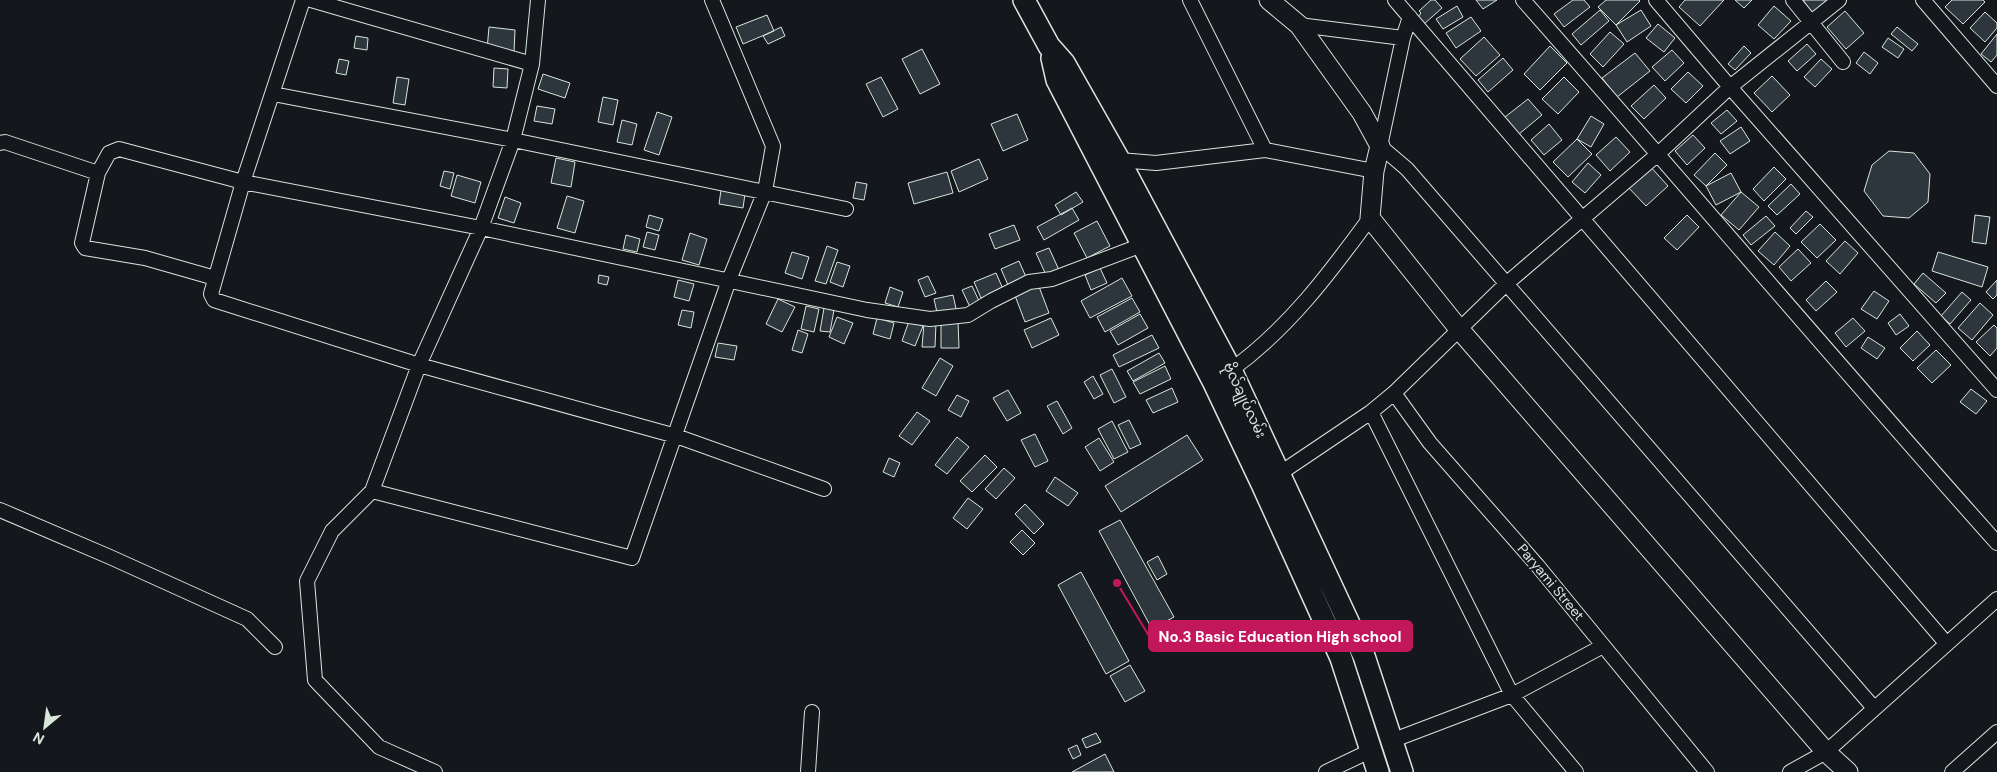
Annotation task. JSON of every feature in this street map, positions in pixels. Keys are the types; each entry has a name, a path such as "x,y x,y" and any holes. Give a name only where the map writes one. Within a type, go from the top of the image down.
{"main road":[{"name":"ဗိုလ်ချုပ်လမ်း","path":"1024,0 1049,46 1064,63 1119,160 1231,370 1364,656 1402,772"},
{"name":"ဗိုလ်ချုပ်လမ်း","path":"1049,46 1057,80 1214,383 1337,649 1378,772"}],"street":[{"path":"303,0 243,182 212,294 214,300 419,365 676,436 824,489"},
{"path":"311,0 532,64"},
{"path":"435,772 379,747 315,680 307,581 332,532 372,492 419,365 481,228 513,140 532,64 538,0"},
{"path":"372,492 632,558 729,280 766,191 773,146 712,0"},
{"path":"1190,0 1265,150"},
{"path":"1269,0 1300,25 1362,113 1380,146 1407,169 1874,708"},
{"path":"1394,0 1946,643"},
{"path":"1522,0 1658,154 1854,382 1997,543"},
{"path":"1656,0 1730,87 1997,390"},
{"path":"1793,0 1843,62"},
{"path":"1279,474 1371,412 1394,393 1506,284 1658,154 1730,87 1839,0"},
{"path":"1923,0 1997,86"},
{"path":"1231,370 1256,352 1297,312 1370,218 1374,172 1403,38 1410,17"},
{"path":"1300,25 1403,38"},
{"path":"273,94 513,140 846,209"},
{"path":"0,143 5,142 98,173"},
{"path":"216,278 145,258 85,248 82,245 98,173 109,153 118,149 243,182 481,228 867,310 930,319 968,315 1029,282 1052,279 1142,245"},
{"path":"1119,160 1156,163 1265,150 1374,172"},
{"path":"1370,218 1459,329 1826,752 1848,772"},
{"name":"Paryami Street","path":"1394,393 1430,443 1537,565 1707,772"},
{"path":"1371,412 1512,695 1576,772"},
{"path":"0,510 248,619 274,647"},
{"path":"1790,772 1826,752 1997,599"},
{"path":"1391,741 1512,695 1603,646"},
{"path":"808,772 812,712"},
{"path":"1952,772 1997,732"},
{"path":"1326,772 1372,750"}],"building":[{"path":"1431,0 1435,0 1442,8 1424,24 1418,17 1421,13 1419,11"},
{"path":"1476,0 1497,0 1483,9"},
{"path":"1573,0 1584,0 1590,7 1564,27 1554,14"},
{"path":"1606,0 1640,1 1616,25 1598,7"},
{"path":"1685,0 1724,0 1700,26 1679,7"},
{"path":"1735,0 1752,0 1744,8"},
{"path":"1803,0 1829,0 1812,13"},
{"path":"1952,0 1983,0 1985,2 1963,24 1945,7"},
{"path":"1457,6 1463,17 1443,29 1436,19"},
{"path":"1774,6 1791,21 1774,39 1758,25"},
{"path":"1600,10 1609,21 1581,45 1572,34"},
{"path":"1641,10 1651,26 1627,42 1616,25"},
{"path":"1845,11 1864,33 1846,49 1827,27"},
{"path":"1985,12 1997,23 1997,28 1985,42 1970,28"},
{"path":"767,15 774,31 743,44 736,27"},
{"path":"1471,17 1481,31 1456,48 1446,33"},
{"path":"1658,24 1675,38 1664,52 1646,38"},
{"path":"489,27 515,30 514,52 487,50"},
{"path":"781,27 785,36 768,44 763,36"},
{"path":"1897,27 1918,44 1912,51 1891,34"},
{"path":"1610,32 1624,44 1603,67 1590,54"},
{"path":"1997,34 1997,55 1991,62 1981,54"},
{"path":"356,36 368,38 367,50 354,48"},
{"path":"1484,37 1500,55 1476,76 1460,59"},
{"path":"1888,38 1904,49 1898,58 1882,47"},
{"path":"1807,44 1816,54 1797,71 1788,61"},
{"path":"1550,46 1567,63 1540,90 1524,74"},
{"path":"1744,46 1751,53 1735,70 1728,64"},
{"path":"922,49 940,84 920,94 902,59"},
{"path":"1672,50 1684,63 1665,81 1652,67"},
{"path":"1864,52 1878,63 1870,74 1856,63"},
{"path":"1635,53 1650,71 1617,97 1602,78"},
{"path":"1503,58 1513,70 1488,92 1478,80"},
{"path":"339,59 349,61 346,75 336,73"},
{"path":"1821,59 1832,69 1815,87 1804,77"},
{"path":"494,68 508,69 507,88 493,87"},
{"path":"1688,72 1703,86 1686,103 1671,89"},
{"path":"543,74 570,83 565,98 538,89"},
{"path":"1772,76 1790,95 1772,112 1754,93"},
{"path":"397,77 409,79 405,105 393,103"},
{"path":"881,77 898,109 883,117 866,84"},
{"path":"1564,77 1579,92 1558,114 1542,99"},
{"path":"1654,85 1666,98 1644,119 1631,106"},
{"path":"603,97 618,100 613,125 598,122"},
{"path":"1528,99 1542,115 1519,134 1505,117"},
{"path":"537,106 555,109 552,124 534,121"},
{"path":"1727,110 1737,121 1721,134 1711,123"},
{"path":"657,112 672,117 659,155 644,150"},
{"path":"1017,114 1028,140 1003,151 991,124"},
{"path":"1591,116 1604,124 1591,147 1577,139"},
{"path":"622,120 637,124 632,145 617,142"},
{"path":"1549,124 1562,140 1544,155 1531,140"},
{"path":"1741,127 1750,141 1730,154 1720,141"},
{"path":"1693,135 1705,148 1687,165 1675,151"},
{"path":"1616,137 1630,152 1610,171 1596,155"},
{"path":"1577,139 1592,154 1568,177 1553,162"},
{"path":"1889,151 1914,153 1930,174 1928,202 1909,218 1883,216 1864,191 1872,165"},
{"path":"1715,153 1727,165 1706,186 1694,175"},
{"path":"556,158 575,162 571,187 551,183"},
{"path":"979,159 988,179 959,192 951,171"},
{"path":"1588,163 1601,175 1585,193 1572,182"},
{"path":"1649,165 1668,186 1646,206 1627,186"},
{"path":"1774,167 1786,179 1764,201 1753,189"},
{"path":"444,171 454,173 450,189 440,186"},
{"path":"947,172 953,193 914,204 908,183"},
{"path":"1731,173 1741,192 1716,205 1706,186"},
{"path":"457,175 481,182 475,203 451,196"},
{"path":"856,182 867,184 864,200 853,198"},
{"path":"1791,184 1800,194 1777,215 1768,206"},
{"path":"721,190 745,194 743,208 719,204"},
{"path":"1076,192 1083,202 1061,215 1055,205"},
{"path":"1741,192 1759,207 1739,230 1721,215"},
{"path":"567,196 584,201 575,233 557,228"},
{"path":"505,197 521,203 514,223 498,218"},
{"path":"1072,208 1079,220 1044,240 1037,227"},
{"path":"1806,211 1813,217 1796,234 1790,228"},
{"path":"649,215 663,219 659,231 646,227"},
{"path":"1687,215 1699,227 1677,250 1664,238"},
{"path":"1975,215 1990,217 1986,244 1972,242"},
{"path":"1766,216 1775,226 1751,245 1743,235"},
{"path":"1097,221 1110,246 1087,258 1074,233"},
{"path":"1820,224 1836,240 1817,258 1801,242"},
{"path":"1014,225 1020,240 995,249 989,234"},
{"path":"647,232 659,235 655,250 643,247"},
{"path":"1775,232 1790,246 1774,265 1758,251"},
{"path":"690,233 707,239 699,265 682,260"},
{"path":"626,235 640,239 637,252 623,249"},
{"path":"1845,241 1858,253 1840,274 1826,261"},
{"path":"827,246 838,250 826,284 815,281"},
{"path":"1049,248 1059,270 1046,275 1036,253"},
{"path":"1798,249 1811,263 1791,281 1779,267"},
{"path":"792,252 809,257 802,279 785,273"},
{"path":"1938,252 1988,267 1982,287 1932,271"},
{"path":"1019,261 1026,277 1008,285 1001,269"},
{"path":"837,262 850,266 843,287 830,282"},
{"path":"1100,268 1107,283 1091,290 1085,275"},
{"path":"996,273 1003,289 981,298 974,282"},
{"path":"1923,273 1946,293 1936,303 1914,284"},
{"path":"599,275 609,277 607,285 598,283"},
{"path":"928,276 936,293 925,297 918,280"},
{"path":"1122,278 1132,296 1090,318 1081,301"},
{"path":"678,280 694,284 689,301 674,297"},
{"path":"1997,280 1997,295 1993,299 1986,292"},
{"path":"1826,281 1837,292 1816,311 1806,300"},
{"path":"1038,284 1049,313 1025,322 1014,293"},
{"path":"972,286 980,303 970,307 962,290"},
{"path":"890,287 903,292 898,307 885,303"},
{"path":"1874,291 1889,301 1877,319 1861,309"},
{"path":"1962,292 1971,300 1950,324 1941,316"},
{"path":"953,295 957,313 938,317 934,299"},
{"path":"1132,298 1140,312 1105,332 1097,317"},
{"path":"778,299 795,307 782,332 766,324"},
{"path":"1980,303 1993,315 1972,340 1958,328"},
{"path":"806,306 819,309 814,332 801,329"},
{"path":"824,308 834,310 830,332 820,331"},
{"path":"682,310 694,312 691,328 678,325"},
{"path":"1140,314 1148,328 1118,345 1110,331"},
{"path":"1900,314 1909,326 1896,335 1888,323"},
{"path":"837,317 853,323 844,344 829,337"},
{"path":"877,318 894,323 890,339 873,334"},
{"path":"1051,318 1059,335 1032,348 1024,330"},
{"path":"1853,318 1865,331 1846,347 1835,333"},
{"path":"909,321 923,326 915,346 902,341"},
{"path":"941,321 958,321 959,348 941,348"},
{"path":"924,323 936,323 935,347 922,347"},
{"path":"1994,325 1997,328 1997,348 1990,356 1976,342"},
{"path":"798,330 808,334 802,353 792,350"},
{"path":"1917,331 1930,345 1913,361 1900,348"},
{"path":"1152,335 1159,348 1119,367 1113,355"},
{"path":"1868,337 1885,348 1877,359 1861,348"},
{"path":"718,343 737,346 734,360 715,357"},
{"path":"1936,350 1951,365 1932,383 1917,368"},
{"path":"1159,353 1165,363 1133,381 1127,371"},
{"path":"940,358 953,366 936,396 922,388"},
{"path":"1165,366 1171,379 1140,394 1133,382"},
{"path":"1112,369 1126,397 1114,403 1100,375"},
{"path":"1093,376 1103,394 1094,399 1084,382"},
{"path":"1172,388 1178,402 1153,413 1146,400"},
{"path":"1971,389 1987,401 1976,414 1960,402"},
{"path":"1008,390 1021,413 1007,421 993,398"},
{"path":"957,395 969,401 961,417 948,410"},
{"path":"1057,401 1072,428 1063,434 1047,406"},
{"path":"917,412 930,421 912,445 899,436"},
{"path":"1129,420 1141,444 1130,449 1118,425"},
{"path":"1112,421 1128,452 1114,459 1098,429"},
{"path":"1035,434 1048,461 1035,467 1021,440"},
{"path":"1187,435 1203,460 1121,512 1105,486"},
{"path":"957,437 969,447 947,474 935,465"},
{"path":"1099,438 1114,462 1100,471 1085,447"},
{"path":"985,455 997,467 972,492 960,481"},
{"path":"889,458 900,463 894,477 883,472"},
{"path":"1004,468 1015,478 996,499 985,489"},
{"path":"1055,477 1078,493 1068,506 1046,491"},
{"path":"968,498 983,509 967,529 953,518"},
{"path":"1025,504 1044,524 1034,534 1015,514"},
{"path":"1120,520 1174,617 1152,629 1099,531"},
{"path":"1022,530 1035,543 1023,555 1010,542"},
{"path":"1158,556 1167,574 1157,580 1147,562"},
{"path":"1081,572 1129,661 1106,674 1058,585"},
{"path":"1130,665 1145,691 1125,702 1110,676"},
{"path":"1096,733 1101,742 1086,748 1082,739"},
{"path":"1077,745 1081,755 1073,759 1068,749"},
{"path":"1105,754 1114,772 1072,772"}],"place":[{"name":"No.3 Basic Education High school","path":"1117,583"}]}
